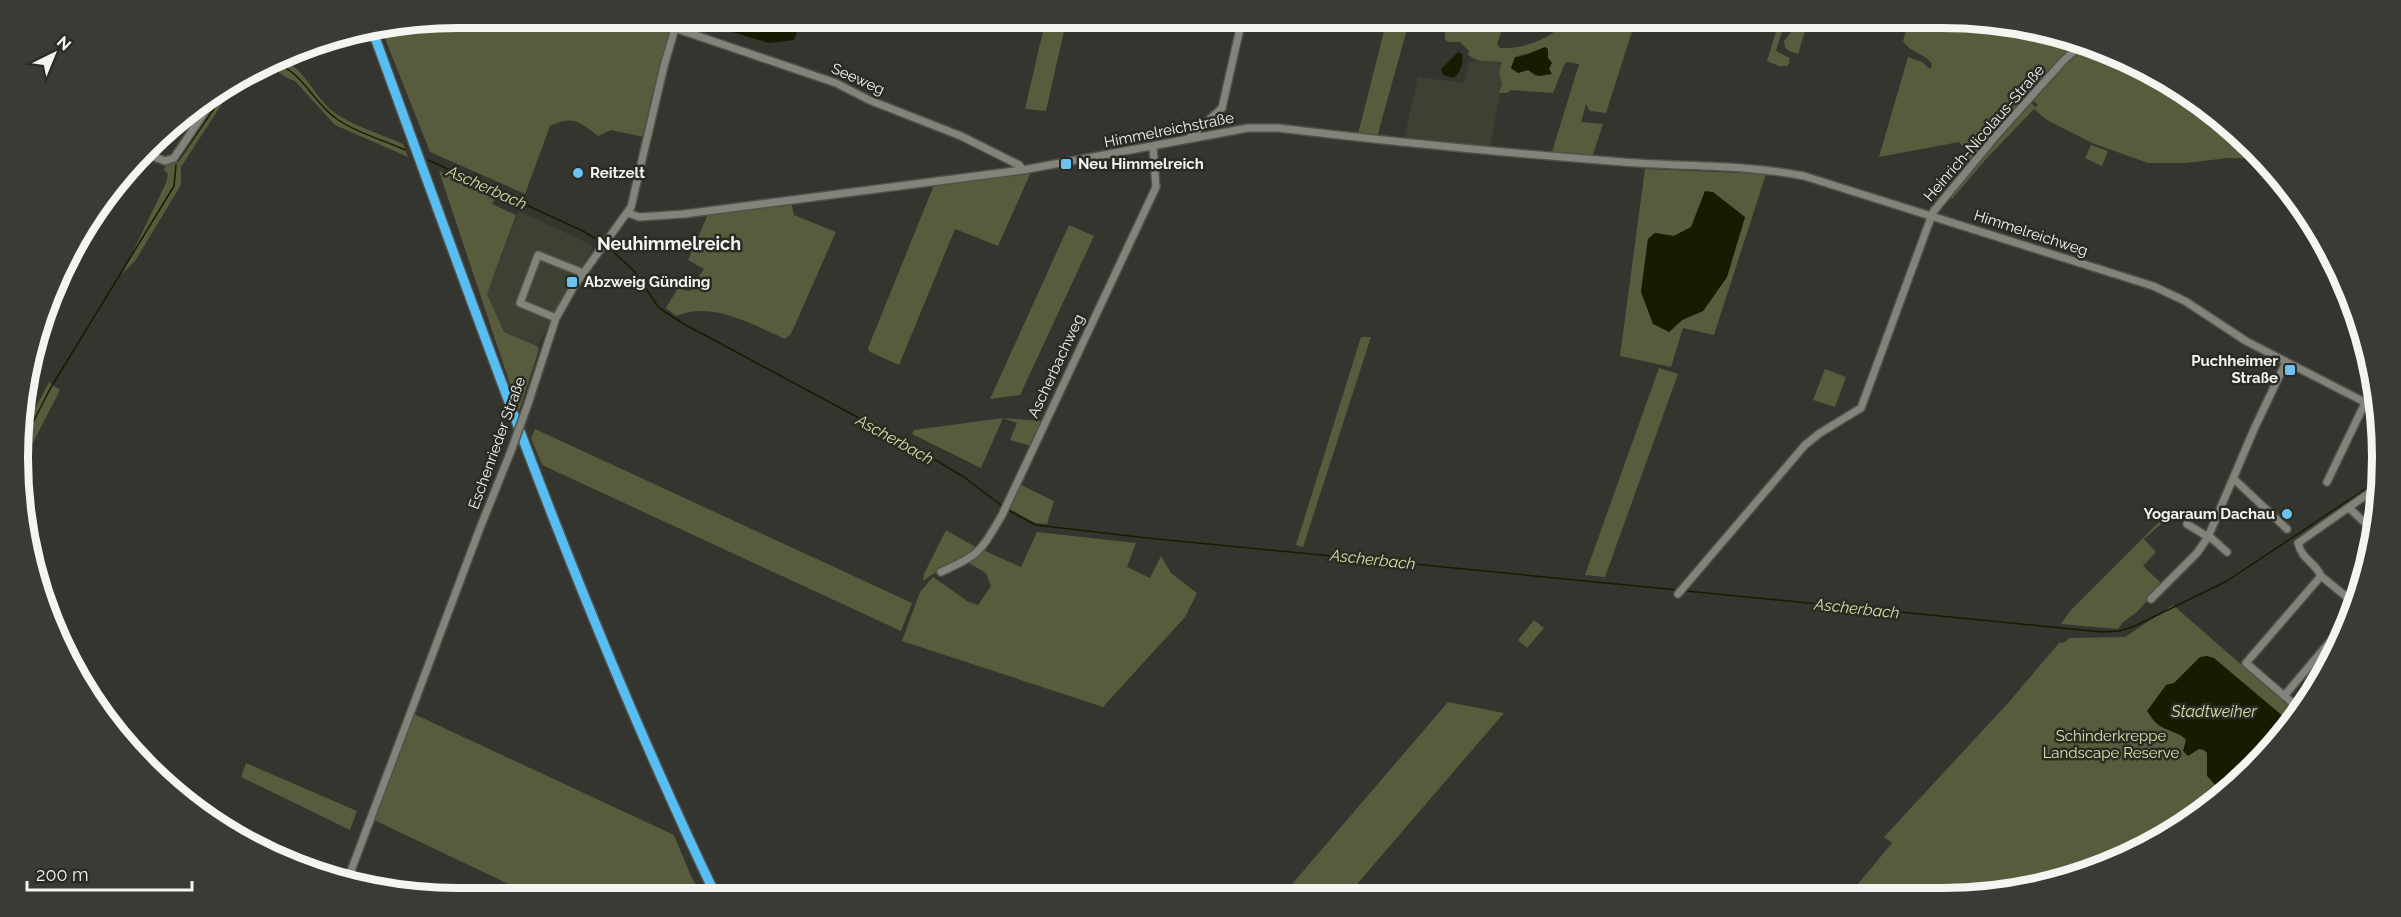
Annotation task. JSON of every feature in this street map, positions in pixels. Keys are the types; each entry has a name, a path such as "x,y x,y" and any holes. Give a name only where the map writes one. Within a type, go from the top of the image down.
{"highway":[{"path":"374,37 537,477 639,731 712,888"}],"street":[{"name":"Seeweg","path":"675,28 836,83 869,100 961,136 1019,165 1023,170"},
{"name":"Eschenrieder Straße","path":"350,875 480,528 512,451 556,318 583,273 628,213 675,28"},
{"path":"1189,138 1222,108 1240,28"},
{"name":"Heinrich-Nicolaus-Straße","path":"1680,591 1805,445 1861,408 1932,215 1973,162 2076,50"},
{"path":"152,156 165,162 174,158 205,111"},
{"name":"Himmelreichstraße","path":"628,213 639,217 684,214 1023,170 1248,128 1278,128 1481,151 1647,164"},
{"name":"Ascherbachweg","path":"941,572 971,559 982,550 1005,507 1156,187 1153,147"},
{"name":"Himmelreichweg","path":"1647,164 1767,168 1804,176 2153,286 2185,301 2246,341 2369,405"},
{"path":"556,318 520,303 538,255 583,273"},
{"path":"2151,599 2197,553 2209,537 2255,427 2286,362"},
{"path":"2327,482 2366,403"},
{"path":"2234,479 2287,529"},
{"path":"2349,599 2321,576 2319,571 2301,555 2298,543 2372,492"},
{"path":"2349,508 2367,524"},
{"path":"2187,524 2209,537 2227,552"},
{"path":"2295,705 2247,663 2321,576"},
{"path":"2284,696 2333,638"}],"shaded area":[{"path":"1469,62 1502,62 1499,73 1502,84 1489,150 1404,139 1418,77 1464,83"},
{"path":"519,211 590,244 593,248 537,346 504,332 487,294"}],"green space":[{"path":"458,28 665,28 671,30 651,99 644,137 611,130 598,136 581,124 571,121 550,126 525,194 430,152 384,35"},
{"path":"1044,28 1065,28 1046,111 1025,109"},
{"path":"1385,28 1407,28 1377,137 1358,134"},
{"path":"1440,28 1503,28 1497,44 1500,48 1510,48 1538,41 1558,28 1633,28 1606,113 1590,111 1586,104 1581,122 1603,124 1592,157 1551,155 1579,64 1567,62 1564,65 1553,93 1511,90 1507,93 1499,93 1502,84 1499,73 1502,62 1484,61 1468,55 1469,51 1460,42 1448,42 1445,39 1445,29","holes":["1548,49 1547,58 1551,63 1549,69 1551,72 1535,76 1528,70 1518,73 1511,68 1517,56"]},
{"path":"1777,28 1783,28 1776,51 1790,58 1788,66 1779,66 1767,61"},
{"path":"1794,28 1806,28 1798,54 1789,51 1784,41"},
{"path":"1906,28 1971,29 2026,37 2074,49 1957,174 1956,172 1974,144 1962,146 1959,142 1879,157 1908,57 1922,62 1930,69 1932,64 1903,41"},
{"path":"2079,50 2107,61 2158,86 2204,117 2251,159 2148,163 2092,143 2047,120 2034,109 1986,159 1952,199 1950,195 2029,102 2036,107 2038,105 2032,99"},
{"path":"289,63 303,75 335,113 359,126 403,144 408,157 335,125 295,81 275,70"},
{"path":"227,97 181,167 181,185 135,261 122,274 166,183 168,174 164,170 166,163 175,160 208,109"},
{"path":"2091,145 2108,151 2102,166 2085,158"},
{"path":"1645,169 1766,174 1714,335 1683,328 1671,367 1620,356","holes":["1745,217 1727,277 1703,311 1682,320 1669,332 1641,292 1648,239 1655,233 1674,236 1691,227"]},
{"path":"439,171 496,195 492,204 516,215 487,294 504,332 537,346 539,349 519,411"},
{"path":"1031,172 998,246 955,229 899,365 870,352 868,348 934,185"},
{"path":"791,201 794,215 836,232 791,334 785,339 732,316 704,311 676,316 666,308 678,288 689,291 704,269 688,260 709,212"},
{"path":"1069,225 1094,236 1020,395 990,399"},
{"path":"1361,337 1371,337 1303,547 1296,545"},
{"path":"1659,368 1678,374 1605,577 1585,575"},
{"path":"1825,369 1846,377 1835,407 1813,400"},
{"path":"49,382 60,390 28,452 30,418"},
{"path":"1003,418 1043,421 1031,446 1010,440 1017,423"},
{"path":"1003,418 981,468 912,434 914,430"},
{"path":"535,429 912,603 901,631 542,465 531,438"},
{"path":"1019,484 1054,501 1047,524 1035,523 1008,508"},
{"path":"2168,513 2171,515 2144,539 2156,552 2143,566 2162,584 2138,611 2123,622 2118,629 2061,624 2070,611"},
{"path":"946,530 979,549 923,581 924,574"},
{"path":"1037,532 1136,543 1127,567 1150,578 1161,556 1171,573 1197,593 1185,617 1103,707 902,641 920,592 933,577 967,601 978,605 991,586 986,573 967,562 983,550 1021,567"},
{"name":"Schinderkreppe Landscape Reserve","path":"2173,605 2292,709 2247,763 2204,800 2158,831 2107,856 2054,874 1999,885 1971,888 1855,888 1892,843 1884,837 2009,702 2059,643 2069,638 2125,637"},
{"path":"1534,620 1544,628 1527,648 1518,640"},
{"path":"1448,702 1504,713 1354,888 1289,888"},
{"path":"414,714 674,835 698,888 517,888 374,820"},
{"path":"246,763 357,811 350,830 241,777"}],"water":[{"path":"719,28 798,28 794,40 769,43"},
{"path":"1545,47 1548,49 1548,58 1552,63 1549,69 1552,74 1539,76 1528,70 1518,73 1511,68 1515,57"},
{"path":"1458,52 1462,54 1462,64 1458,73 1454,78 1443,75 1441,69"},
{"path":"1705,191 1713,192 1745,217 1727,277 1703,311 1682,320 1669,332 1653,324 1641,292 1648,239 1655,233 1674,236 1691,227"},
{"name":"Stadtweiher","path":"2200,657 2214,658 2285,718 2247,763 2218,788 2207,776 2207,753 2199,749 2188,756 2183,751 2186,740 2160,726 2147,711 2166,685 2174,683"}],"waterway":[{"name":"Ascherbach","path":"283,66 291,71 320,104 337,119 361,132 405,150"},
{"path":"178,161 219,102"},
{"name":"Ascherbach","path":"428,160 583,231 601,242"},
{"path":"29,430 50,389 174,186 176,165"},
{"name":"Ascherbach","path":"607,246 634,271 659,308 684,324 915,448 964,477 1002,506"},
{"name":"Ascherbach","path":"1686,591 2102,632 2119,631 2135,626 2227,581 2372,485"},
{"name":"Ascherbach","path":"1006,509 1036,525 1678,590"}],"place":[{"name":"Neu Himmelreich","path":"1066,164"},
{"name":"Reitzelt","path":"578,173"},
{"name":"Abzweig Günding","path":"572,282"},
{"name":"Puchheimer Straße","path":"2290,370"},
{"name":"Yogaraum Dachau","path":"2287,514"}],"district":[{"name":"Neuhimmelreich","path":"669,244"}]}
